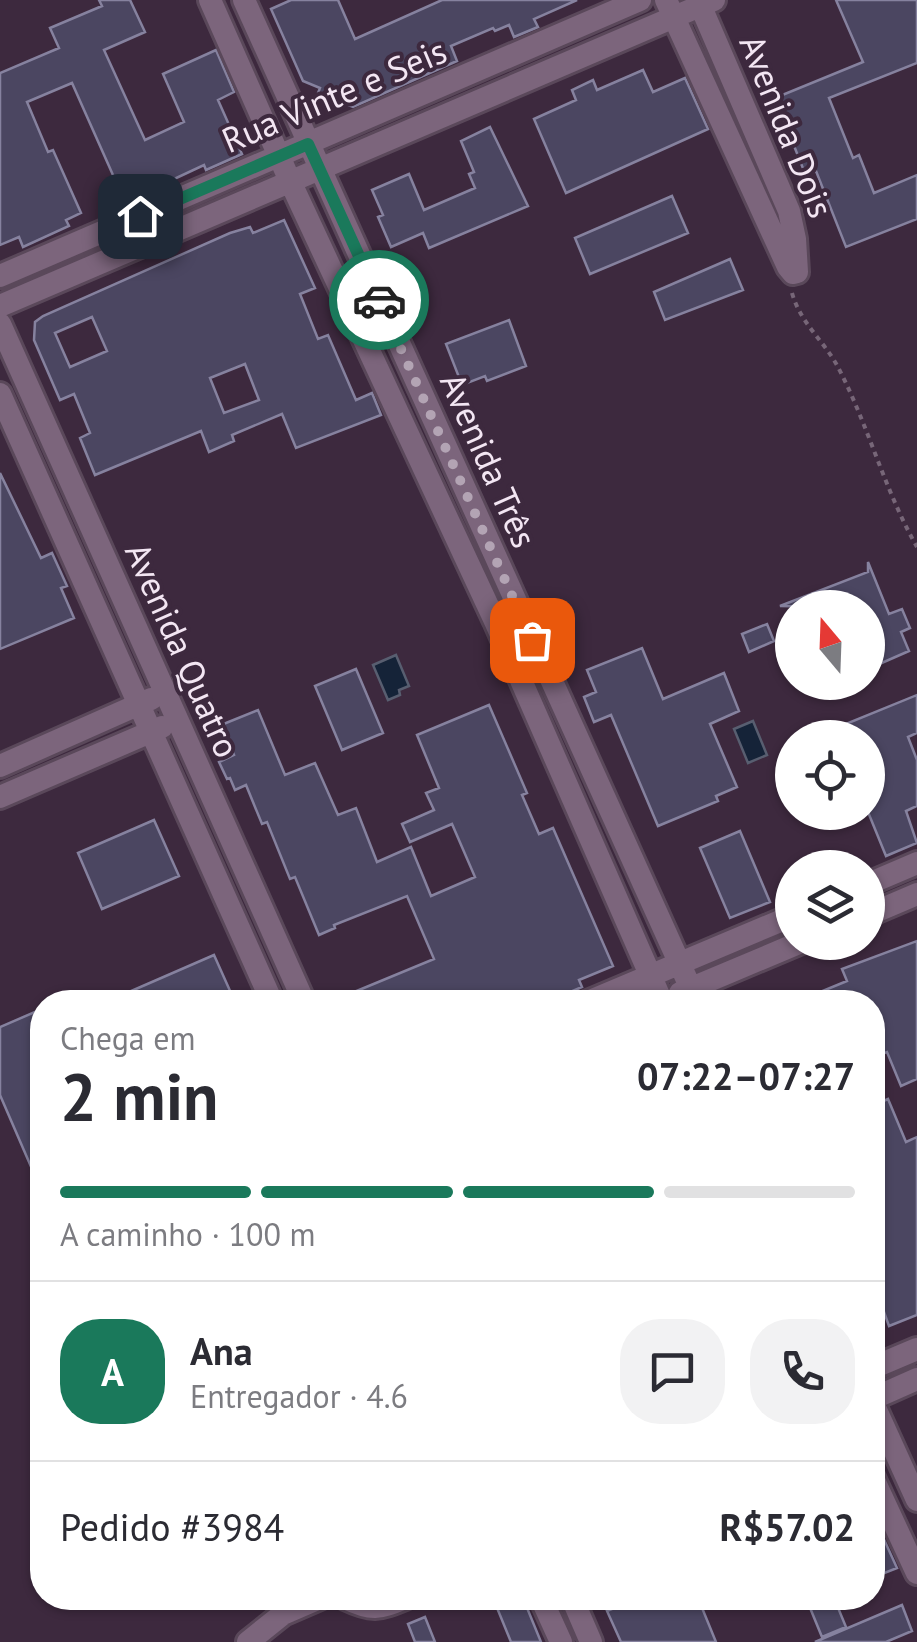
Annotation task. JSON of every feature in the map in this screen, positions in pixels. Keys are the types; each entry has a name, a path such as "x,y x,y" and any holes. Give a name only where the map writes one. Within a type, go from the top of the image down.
{"street":[{"name":"Avenida Três","path":"210,0 290,182 495,621 656,990"},
{"name":"Avenida Três","path":"244,0 691,990"},
{"name":"Rua Vinte e Seis","path":"0,276 640,0"},
{"name":"Rua Vinte e Seis","path":"0,306 320,169 670,8 704,2"},
{"name":"Avenida Dois","path":"670,8 791,270 797,272 789,211 704,2"},
{"name":"Avenida Quatro","path":"0,324 298,990"},
{"name":"Avenida Quatro","path":"0,394 267,990"},
{"path":"0,766 164,694"},
{"path":"0,797 175,721"},
{"path":"885,877 917,864"},
{"path":"885,908 917,894"},
{"path":"617,990 775,923"},
{"path":"706,990 775,955"},
{"path":"885,1363 917,1349"},
{"path":"885,1394 917,1380"},
{"path":"885,1429 917,1500"},
{"path":"885,1504 917,1573"},
{"path":"248,1642 293,1610"},
{"path":"546,1610 561,1642"},
{"path":"577,1610 592,1642"}],"path":[{"name":"Avenida Dois","path":"791,270 790,285 800,316 845,380 881,473 917,548"}],"water":[{"path":"396,655 409,686 388,700 373,665"},
{"path":"753,721 767,755 748,763 734,729"}],"building":[{"path":"99,0 130,0 145,32 104,50 145,140 184,122 163,74 216,50 234,92 218,100 242,154 206,170 204,165 125,202 72,83 27,102 81,213 66,220 69,226 23,247 19,237 0,245 0,73 59,48 50,28 102,6"},
{"path":"291,0 338,0 355,39 442,0 577,0 534,19 538,27 514,37 509,25 451,46 457,61 353,107 318,93 320,88 303,81 271,9"},
{"path":"836,0 917,0 917,63 829,98 853,158 859,155 874,193 917,175 917,219 846,247 816,171 806,176 775,98 863,62"},
{"path":"643,70 653,92 685,78 708,129 566,193 534,119 576,100 572,90 593,80 597,90"},
{"path":"490,127 528,206 429,248 423,233 391,247 372,190 409,174 424,210 475,188 469,174 474,172 461,141"},
{"path":"672,196 688,233 590,274 575,238"},
{"path":"284,220 315,288 300,294 318,339 328,335 356,400 372,393 381,415 296,448 282,414 232,435 234,441 209,452 201,431 95,475 80,438 90,433 74,394 60,400 34,340 35,322 230,233 250,227 253,233","holes":["92,317 107,351 70,367 55,333","245,364 259,400 224,413 210,378"]},
{"path":"730,259 743,290 665,320 654,292"},
{"path":"509,320 526,366 487,381 485,376 462,385 446,344"},
{"path":"0,473 41,558 52,553 67,586 61,588 74,618 0,649"},
{"path":"868,562 879,590 821,590 868,572"},
{"path":"885,604 889,614 902,609 910,628 901,632 909,651 885,662"},
{"path":"767,624 774,641 749,652 742,634"},
{"path":"642,648 663,699 724,673 739,711 710,724 737,787 716,796 718,801 658,826 611,715 594,722 584,697 596,692 587,670"},
{"path":"356,669 383,733 342,750 315,686"},
{"path":"917,695 917,733 908,737 917,760 917,806 906,811 917,843 886,856 875,830 885,830 885,720 856,720"},
{"path":"489,705 527,793 522,795 539,834 553,828 613,966 579,980 582,987 575,990 359,990 434,959 407,896 334,925 335,928 319,935 295,877 290,879 267,822 262,824 246,785 235,790 219,762 234,755 221,725 258,710 285,775 315,763 338,815 356,808 377,862 411,847 431,896 475,877 452,824 410,842 402,824 434,810 426,793 439,788 417,735"},
{"path":"154,820 179,876 102,909 78,853"},
{"path":"740,831 770,902 730,918 700,848"},
{"path":"917,941 917,1079 901,1086 885,1053 885,990 825,990 847,981 842,969 866,960 885,960 885,953"},
{"path":"214,955 230,990 134,990"},
{"path":"30,1014 30,1164 0,1095 0,1027"},
{"path":"888,1099 906,1142 917,1137 917,1315 889,1326 885,1315"},
{"path":"885,1542 897,1568 885,1573"},
{"path":"902,1605 912,1631 886,1642 815,1642"},
{"path":"498,1610 528,1610 541,1642 511,1642"},
{"path":"703,1610 716,1642 621,1642 607,1611"},
{"path":"811,1610 839,1610 846,1627 822,1637"},
{"path":"425,1617 435,1642 415,1642 408,1624"}],"way so far":[{"path":"379,300 532,640"}],"route":[{"path":"140,216 308,144 379,300"}]}
